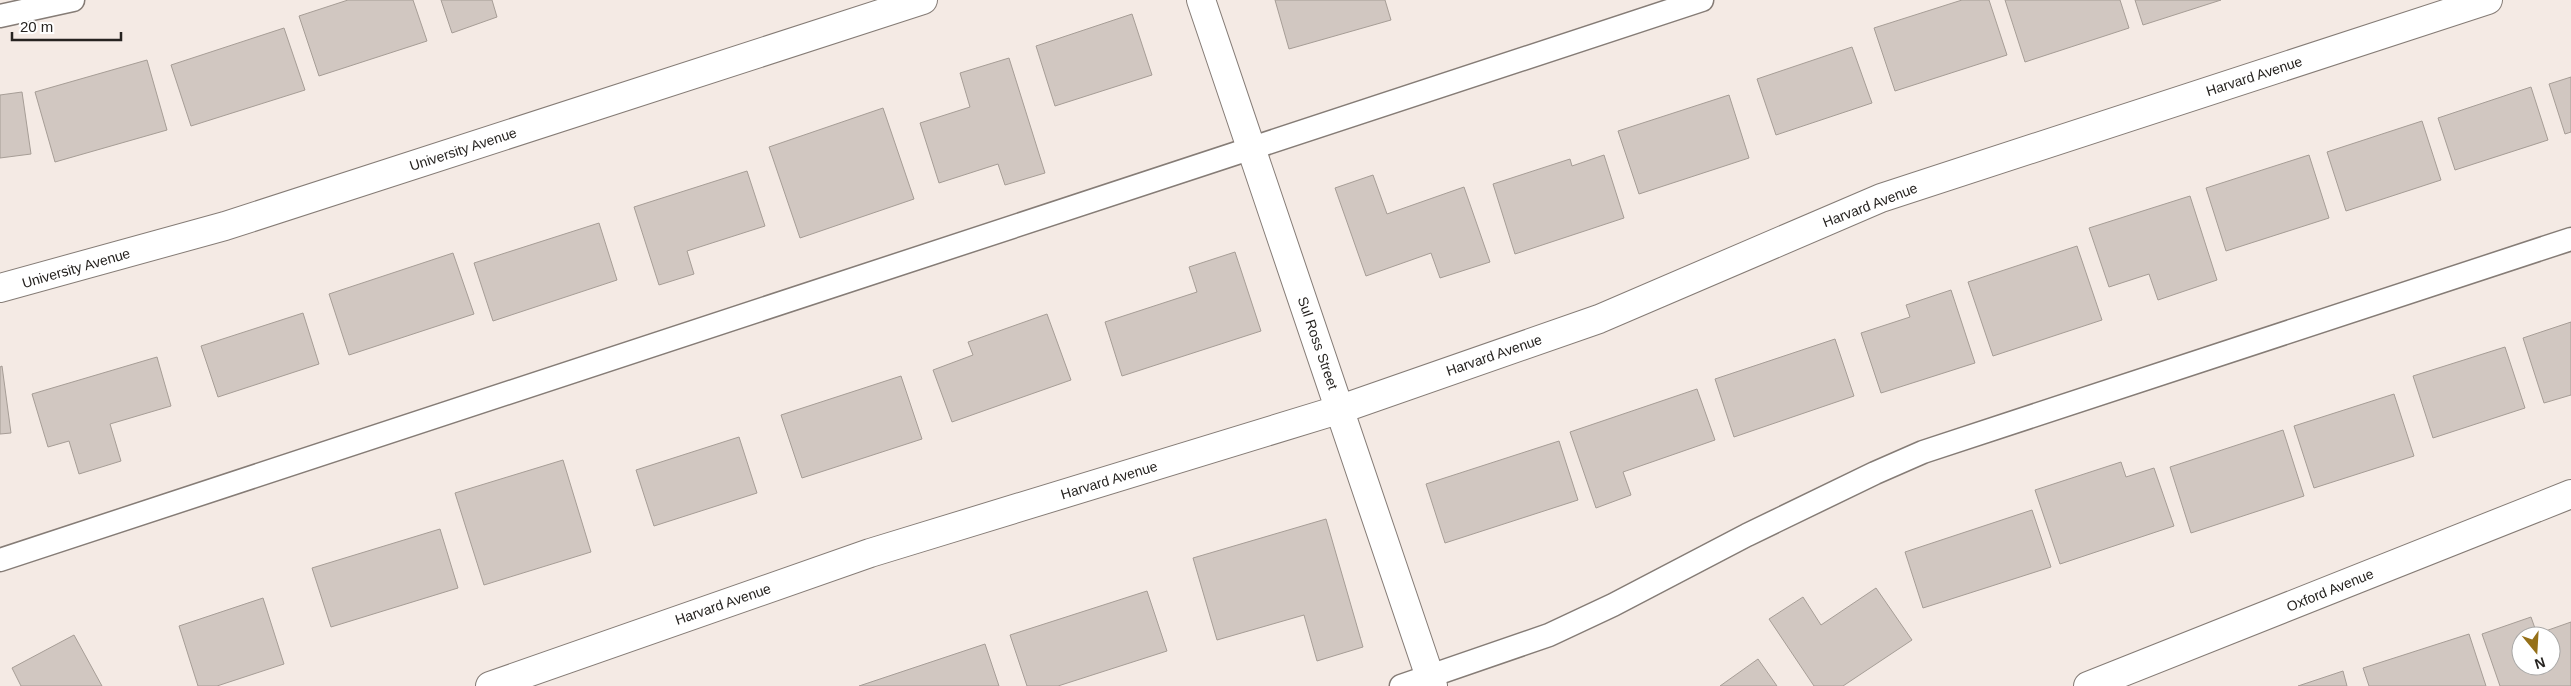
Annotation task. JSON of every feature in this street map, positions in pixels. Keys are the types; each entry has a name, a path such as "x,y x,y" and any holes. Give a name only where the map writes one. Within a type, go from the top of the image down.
{"street":[{"name":"University Avenue","path":"0,288 225,226 924,0"},
{"name":"Sul Ross Street","path":"1201,0 1432,681"},
{"name":"Harvard Avenue","path":"490,686 870,553 1341,409 1599,319 1881,198 2488,0"},
{"name":"Oxford Avenue","path":"2088,686 2571,494"}],"lane":[{"path":"0,16 73,0"},
{"path":"0,560 1702,0"},
{"path":"1401,686 1432,681 1549,635 1875,473 1924,452 2571,239"}],"building":[{"path":"348,0 413,0 427,41 319,76 299,16"},
{"path":"441,0 492,0 497,17 452,33"},
{"path":"1275,0 1385,0 1391,20 1289,49"},
{"path":"1962,0 1989,0 2007,55 1895,91 1874,28"},
{"path":"2005,0 2120,0 2129,28 2025,62"},
{"path":"2135,0 2221,0 2143,25"},
{"path":"1132,14 1152,75 1055,106 1036,46"},
{"path":"284,28 305,90 191,126 171,65"},
{"path":"1852,47 1872,103 1776,135 1757,79"},
{"path":"1009,58 1045,173 1005,185 998,164 939,183 920,123 970,107 960,73"},
{"path":"147,60 167,130 55,162 35,92"},
{"path":"2571,77 2571,132 2565,134 2549,84"},
{"path":"2531,87 2548,140 2455,170 2438,118"},
{"path":"22,92 31,154 0,158 0,95"},
{"path":"1729,95 1749,158 1639,194 1618,131"},
{"path":"883,108 914,199 800,238 769,147"},
{"path":"2422,121 2441,180 2346,211 2327,152"},
{"path":"1604,155 1624,218 1515,254 1493,184 1570,159 1572,166"},
{"path":"2309,155 2329,218 2226,251 2206,188"},
{"path":"747,171 765,226 687,251 694,274 659,285 634,207"},
{"path":"1373,175 1387,214 1464,187 1490,262 1440,278 1431,253 1366,276 1335,188"},
{"path":"2190,196 2217,280 2158,300 2149,274 2109,287 2089,228"},
{"path":"599,223 617,280 493,321 474,263"},
{"path":"2077,246 2102,320 1993,356 1968,282"},
{"path":"1235,252 1261,331 1122,376 1105,322 1197,292 1189,267"},
{"path":"453,253 474,314 349,355 329,294"},
{"path":"1951,290 1975,363 1881,393 1861,333 1910,317 1906,305"},
{"path":"303,313 319,364 218,397 201,346"},
{"path":"1047,314 1071,380 952,422 933,370 973,355 968,342"},
{"path":"2571,322 2571,395 2544,403 2523,338"},
{"path":"1835,339 1854,396 1734,437 1715,379"},
{"path":"2505,347 2525,408 2433,438 2413,376"},
{"path":"157,357 171,406 110,424 121,461 79,474 69,441 48,447 32,394"},
{"path":"2,366 11,433 0,434 0,367"},
{"path":"901,376 922,439 802,478 781,415"},
{"path":"1697,389 1715,440 1623,472 1631,495 1596,508 1570,432"},
{"path":"2394,394 2414,456 2314,488 2294,426"},
{"path":"2283,430 2304,496 2191,533 2170,467"},
{"path":"739,437 757,493 654,526 636,470"},
{"path":"1559,441 1578,500 1445,543 1426,484"},
{"path":"563,460 591,552 484,585 455,493"},
{"path":"2121,462 2126,477 2154,468 2174,526 2060,564 2035,490"},
{"path":"2032,510 2051,567 1923,608 1905,552"},
{"path":"1326,519 1363,647 1317,661 1304,615 1217,640 1193,558"},
{"path":"440,529 458,588 331,627 312,568"},
{"path":"1876,588 1912,640 1843,686 1814,686 1769,619 1803,597 1821,625"},
{"path":"1147,591 1167,651 1058,686 1027,686 1010,635"},
{"path":"263,598 284,664 217,686 198,686 179,626"},
{"path":"2531,617 2534,626 2511,626 2511,676 2561,676 2560,626 2571,622 2571,686 2500,686 2482,634"},
{"path":"2469,634 2486,686 2369,686 2363,668"},
{"path":"74,635 102,686 21,686 12,668"},
{"path":"985,644 999,686 859,686"},
{"path":"1758,659 1777,686 1720,686"},
{"path":"2343,671 2347,686 2298,686"}]}
